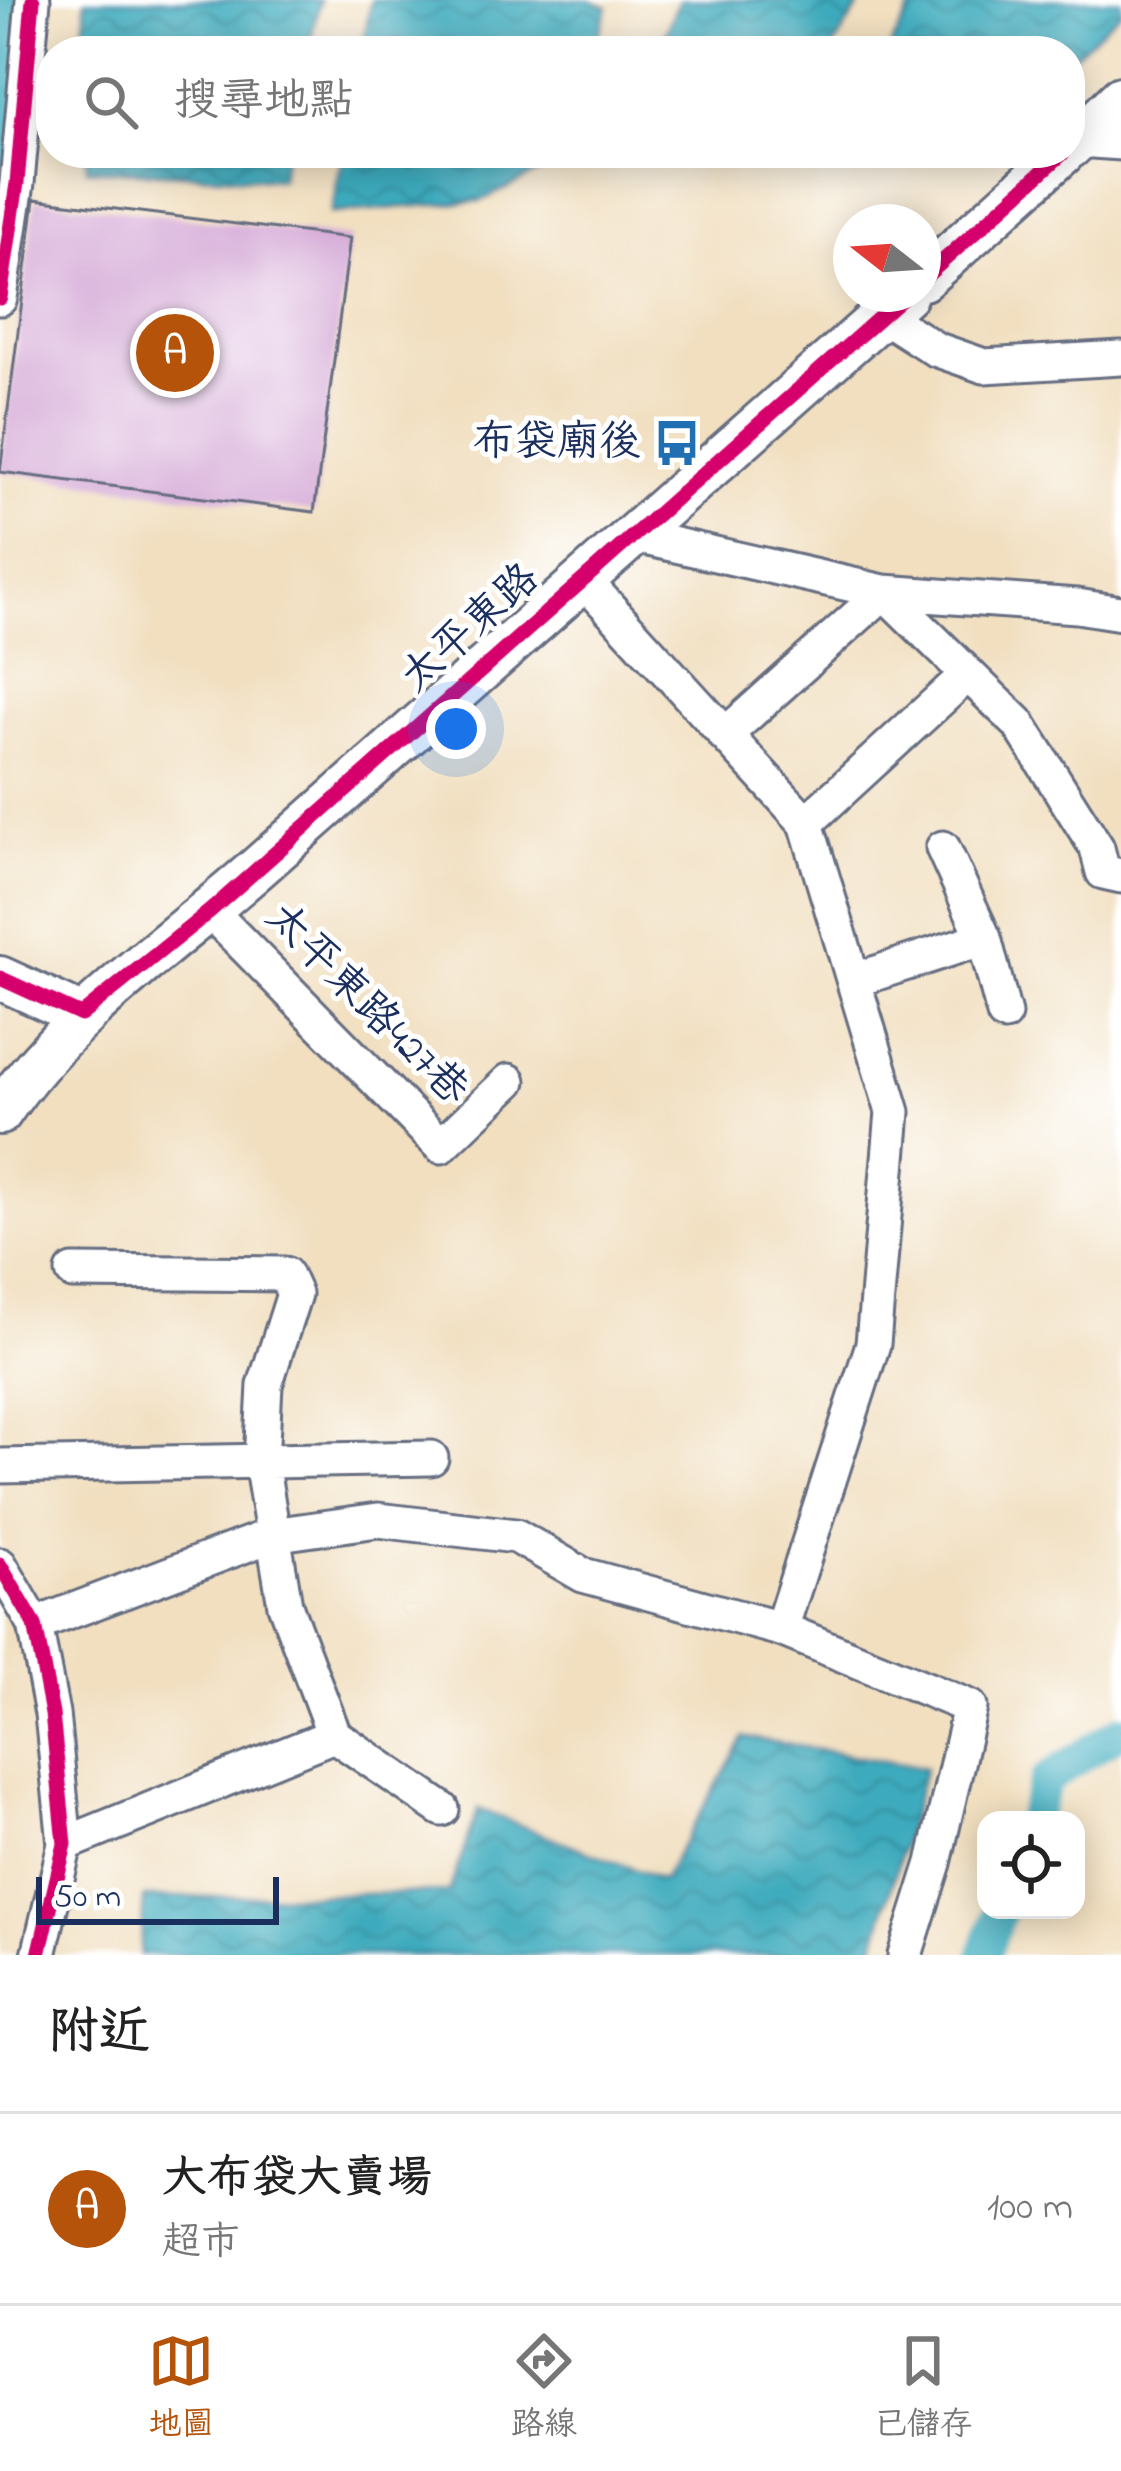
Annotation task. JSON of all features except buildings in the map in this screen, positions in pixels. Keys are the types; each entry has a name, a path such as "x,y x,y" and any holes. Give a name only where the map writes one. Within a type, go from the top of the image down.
{"main road":[{"path":"1085,133 1121,98"},
{"path":"941,263 1047,168"},
{"name":"太平東路","path":"0,1113 20,1083 81,1015 210,911 886,312"},
{"path":"0,978 81,1015"}],"street":[{"path":"0,298 17,183 33,0"},
{"path":"1085,146 1121,143"},
{"path":"901,312 935,349 984,366 1121,358"},
{"path":"631,535 884,592 1121,613"},
{"path":"582,578 806,824 893,1112 873,1344 781,1629"},
{"path":"884,592 1019,724 1096,848 1103,872 1121,876"},
{"path":"724,735 884,592"},
{"path":"806,824 968,674"},
{"path":"1096,848 1121,822"},
{"path":"943,848 984,938 1004,1014"},
{"name":"太平東路427巷","path":"210,911 441,1146 509,1081"},
{"path":"855,980 984,938"},
{"path":"73,1272 285,1274 294,1294 265,1384 261,1462 285,1605 334,1735 442,1809"},
{"path":"0,1466 431,1458"},
{"path":"35,1625 272,1534 378,1520 516,1536 583,1575 781,1629 970,1707 934,1863 905,1955"},
{"path":"0,1565 35,1625 52,1714 65,1844 39,1955"},
{"path":"65,1844 334,1735"}],"water":[{"path":"85,0 320,0 312,36 85,36"},
{"path":"371,0 589,0 608,7 599,36 365,36"},
{"path":"679,0 863,0 840,36 664,36"},
{"path":"916,0 1121,0 1121,11 1085,45 1085,36 896,36"},
{"path":"87,168 282,168 280,179"},
{"path":"340,168 548,168 481,201 331,213"},
{"path":"744,1737 925,1768 872,1955 140,1955 144,1898 449,1892 478,1809 662,1880"}],"waterway":[{"path":"0,154 7,0"},
{"path":"1035,1811 1047,1779 1121,1731"},
{"path":"984,1955 997,1919"}],"cycle path":[{"path":"0,298 17,183 33,0"},
{"path":"941,263 1046,168"},
{"path":"0,978 81,1015 210,911 886,312"},
{"path":"0,1565 35,1625 52,1714 65,1844 39,1955"}],"place":[{"name":"大布袋大賣場","path":"175,353"},
{"name":"布袋廟後","path":"677,443"}]}
